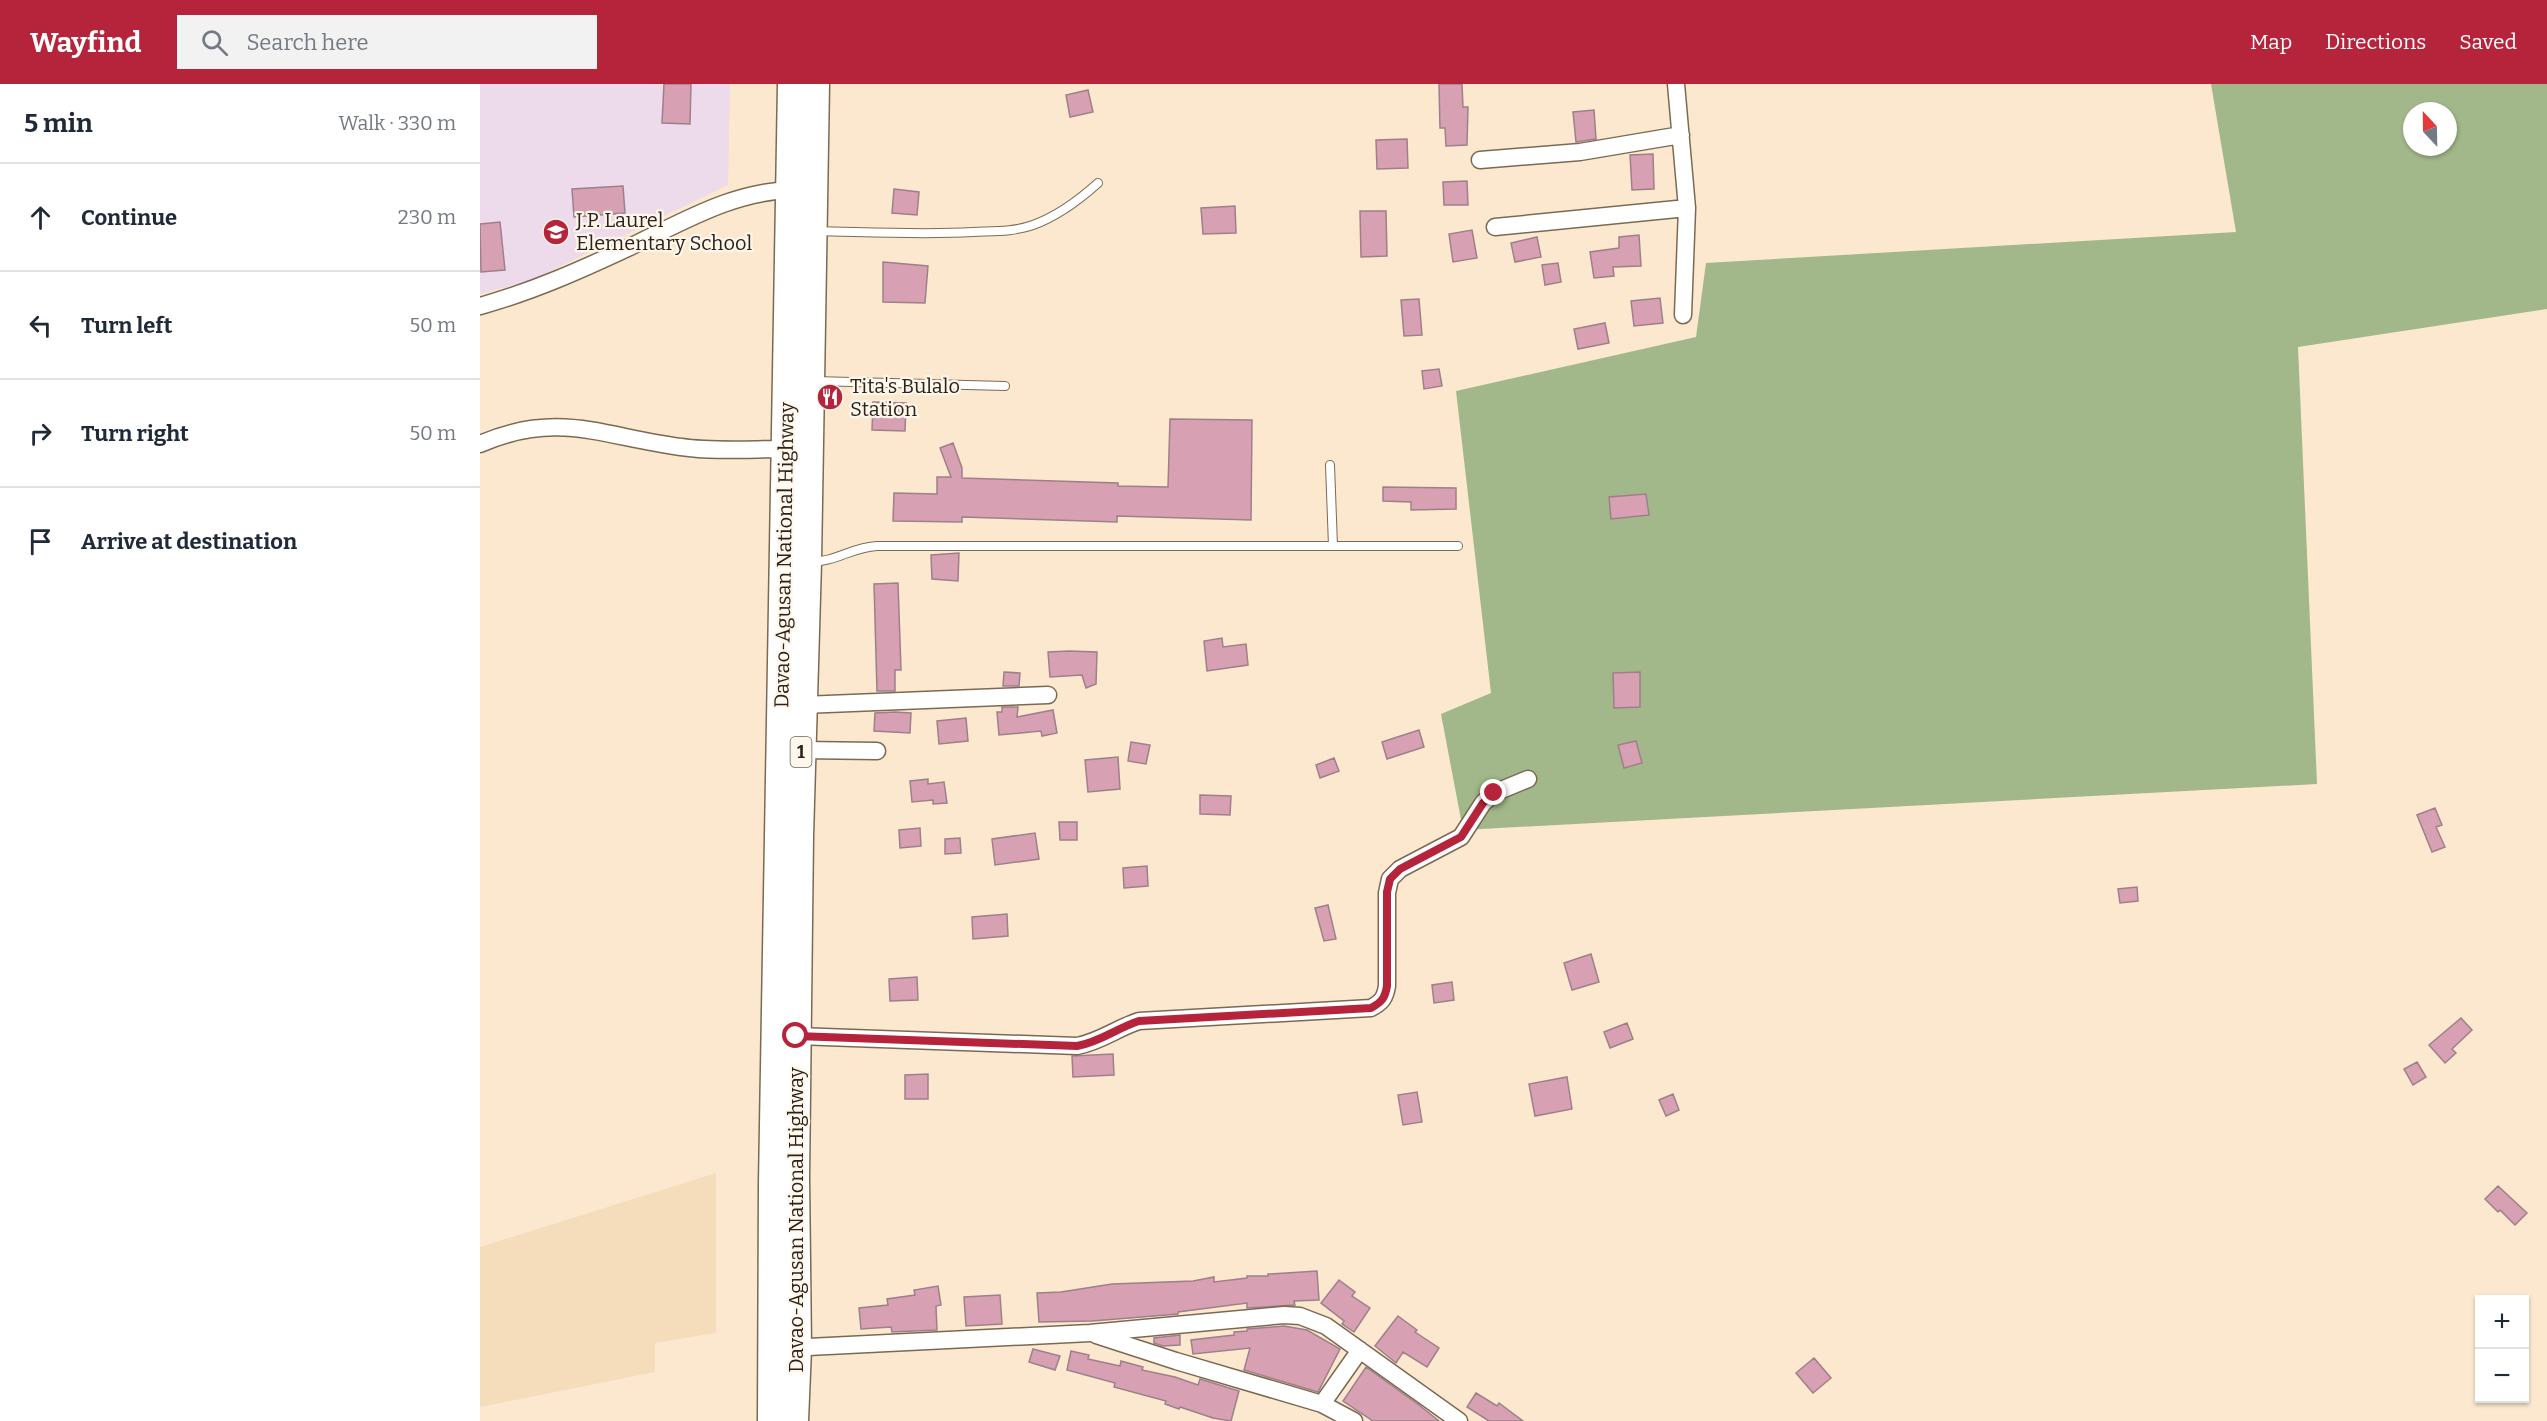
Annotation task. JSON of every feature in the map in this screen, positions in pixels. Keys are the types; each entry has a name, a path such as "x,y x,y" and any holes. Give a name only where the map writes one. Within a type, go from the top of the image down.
{"highway":[{"name":"Davao-Agusan National Highway","path":"772,1421 785,1348 795,1178 790,1022 795,562 810,380 812,230 802,190 792,84"},
{"name":"Davao-Agusan National Highway","path":"790,1022 803,705 786,449 802,190 815,84"},
{"name":"Davao-Agusan National Highway","path":"785,1348 794,1421"}],"street":[{"path":"1676,84 1687,208 1683,315"},
{"path":"1480,160 1580,152 1682,135"},
{"path":"480,306 541,288 731,200 769,191 802,190"},
{"path":"1495,228 1687,208"},
{"path":"480,444 504,433 539,426 585,428 682,447 786,449"},
{"path":"803,705 1048,695"},
{"path":"801,750 877,751"},
{"path":"790,1022 1077,1046 1091,1044 1125,1025 1139,1021 1371,1008 1381,1003 1387,986 1387,892 1390,879 1400,869 1461,837 1483,803 1494,793 1528,779"},
{"path":"785,1348 1090,1333 1284,1315 1300,1316 1326,1326 1459,1421"},
{"path":"1090,1333 1186,1365 1323,1404 1354,1421"},
{"path":"1323,1404 1360,1350"}],"lane":[{"path":"812,230 926,234 1004,231 1030,226 1055,216 1078,201 1098,183"},
{"path":"810,380 1005,386"},
{"path":"1330,465 1333,546"},
{"path":"795,562 826,562 860,548 878,546 1458,546"}],"shaded area":[{"name":"J.P. Laurel Elementary School","path":"480,84 730,84 728,185 534,279 480,294"},
{"path":"716,1173 716,1333 655,1343 655,1372 480,1407 480,1247"}],"green space":[{"path":"2211,84 2547,84 2547,309 2298,347 2317,784 1463,830 1441,714 1491,693 1456,391 1696,337 1706,263 2236,232"}],"building":[{"path":"664,84 691,84 690,124 662,123"},
{"path":"1439,84 1462,84 1463,107 1468,107 1467,145 1446,146 1445,128 1440,128"},
{"path":"1088,90 1093,112 1070,117 1066,95"},
{"path":"1594,110 1596,139 1576,142 1573,112"},
{"path":"1407,139 1408,168 1377,169 1376,140"},
{"path":"1653,154 1654,189 1632,190 1630,155"},
{"path":"1467,181 1468,205 1444,205 1443,182"},
{"path":"623,186 625,213 574,217 572,189"},
{"path":"894,189 919,192 917,215 892,213"},
{"path":"1235,206 1236,233 1203,234 1201,208"},
{"path":"1360,211 1386,211 1387,256 1361,257"},
{"path":"500,222 505,270 481,272 480,224"},
{"path":"1472,230 1477,258 1453,262 1449,234"},
{"path":"1639,235 1641,266 1613,267 1614,276 1594,278 1590,252 1619,248 1619,237"},
{"path":"1537,237 1541,257 1515,262 1511,243"},
{"path":"883,262 928,266 925,303 883,302"},
{"path":"1558,263 1561,282 1545,285 1542,265"},
{"path":"1660,298 1663,323 1634,326 1631,301"},
{"path":"1419,299 1422,335 1404,336 1401,300"},
{"path":"1605,323 1609,343 1578,349 1574,329"},
{"path":"1439,369 1442,386 1424,389 1422,371"},
{"path":"873,402 906,403 905,431 872,430"},
{"path":"1170,419 1252,420 1251,520 1117,516 1117,522 962,517 962,522 893,521 894,493 937,494 937,477 951,477 940,448 953,443 962,468 962,478 1118,483 1118,486 1168,487"},
{"path":"1383,487 1456,488 1456,509 1411,510 1411,502 1383,501"},
{"path":"1646,494 1649,515 1611,519 1609,497"},
{"path":"959,553 958,581 932,579 931,555"},
{"path":"898,583 901,670 895,670 895,691 877,691 874,584"},
{"path":"1222,638 1223,647 1246,644 1248,665 1207,671 1204,641"},
{"path":"1048,652 1097,652 1096,684 1086,688 1082,675 1050,677"},
{"path":"1004,672 1020,673 1019,686 1003,686"},
{"path":"1640,672 1640,707 1614,708 1613,673"},
{"path":"1002,707 1018,707 1017,717 1053,710 1057,733 1042,736 1041,731 999,735 997,712 1002,712"},
{"path":"875,713 911,713 910,733 874,731"},
{"path":"966,718 968,741 939,744 937,721"},
{"path":"1419,730 1424,747 1387,759 1382,742"},
{"path":"1636,741 1642,763 1624,768 1618,745"},
{"path":"1131,742 1150,745 1146,764 1128,761"},
{"path":"1118,757 1120,789 1088,792 1085,760"},
{"path":"1334,758 1339,771 1320,778 1316,765"},
{"path":"928,779 928,784 944,782 947,803 933,804 933,800 912,802 910,781"},
{"path":"1200,795 1231,796 1230,815 1200,814"},
{"path":"2435,808 2442,825 2436,827 2445,847 2432,852 2417,815"},
{"path":"1059,822 1077,822 1077,840 1060,840"},
{"path":"920,828 921,846 900,848 899,830"},
{"path":"1035,833 1039,859 995,865 992,839"},
{"path":"960,838 961,853 945,854 945,839"},
{"path":"1147,866 1148,886 1124,888 1123,868"},
{"path":"2137,887 2138,901 2120,903 2118,889"},
{"path":"1328,905 1336,939 1324,941 1315,908"},
{"path":"1007,914 1008,936 973,939 972,917"},
{"path":"1591,954 1599,982 1572,990 1564,963"},
{"path":"917,977 918,1000 890,1001 889,979"},
{"path":"1452,982 1454,1000 1434,1003 1432,985"},
{"path":"2461,1018 2472,1030 2452,1049 2456,1053 2445,1063 2429,1045"},
{"path":"1627,1023 1633,1039 1610,1048 1604,1032"},
{"path":"1113,1054 1114,1075 1073,1077 1072,1056"},
{"path":"2417,1062 2426,1077 2413,1085 2404,1069"},
{"path":"928,1074 928,1099 905,1099 905,1075"},
{"path":"1567,1077 1572,1109 1535,1116 1529,1084"},
{"path":"1417,1092 1422,1122 1403,1125 1398,1095"},
{"path":"1673,1094 1679,1110 1666,1116 1659,1100"},
{"path":"2498,1186 2527,1213 2515,1225 2485,1199"},
{"path":"1317,1271 1319,1300 1294,1301 1295,1305 1247,1308 1247,1303 1178,1312 1178,1314 1092,1321 1039,1322 1037,1293 1061,1292 1112,1284 1193,1281 1214,1277 1214,1282 1247,1278 1247,1276"},
{"path":"1339,1280 1355,1292 1352,1296 1370,1308 1354,1332 1342,1324 1344,1321 1321,1303"},
{"path":"938,1286 941,1305 936,1306 937,1330 892,1332 891,1327 861,1329 859,1308 888,1305 887,1299 915,1295 914,1290"},
{"path":"1000,1295 1002,1324 966,1326 964,1297"},
{"path":"1398,1316 1417,1330 1415,1332 1439,1348 1427,1367 1403,1352 1396,1363 1375,1346"},
{"path":"1284,1326 1307,1330 1340,1349 1318,1392 1244,1370 1250,1348 1193,1354 1191,1340 1234,1335 1234,1332 1247,1331 1247,1329"},
{"path":"1180,1335 1180,1345 1163,1346 1154,1343 1154,1338"},
{"path":"1033,1349 1060,1356 1055,1370 1029,1362"},
{"path":"1071,1351 1089,1355 1088,1359 1120,1366 1121,1361 1143,1367 1142,1370 1198,1385 1200,1379 1239,1391 1231,1421 1213,1418 1180,1407 1179,1409 1165,1404 1166,1401 1114,1387 1115,1383 1067,1370"},
{"path":"1814,1358 1831,1378 1813,1393 1796,1373"},
{"path":"1366,1367 1439,1421 1373,1421 1343,1401"},
{"path":"1476,1393 1497,1406 1499,1403 1523,1421 1489,1421 1467,1407"}],"place":[{"name":"J.P. Laurel Elementary School","path":"556,232"},
{"name":"Tita's Bulalo Station","path":"830,397"}],"route":[{"path":"796,1036 1077,1046 1091,1044 1125,1025 1139,1021 1371,1008 1381,1003 1387,986 1387,892 1390,879 1400,869 1461,837 1483,803 1494,793"}]}
